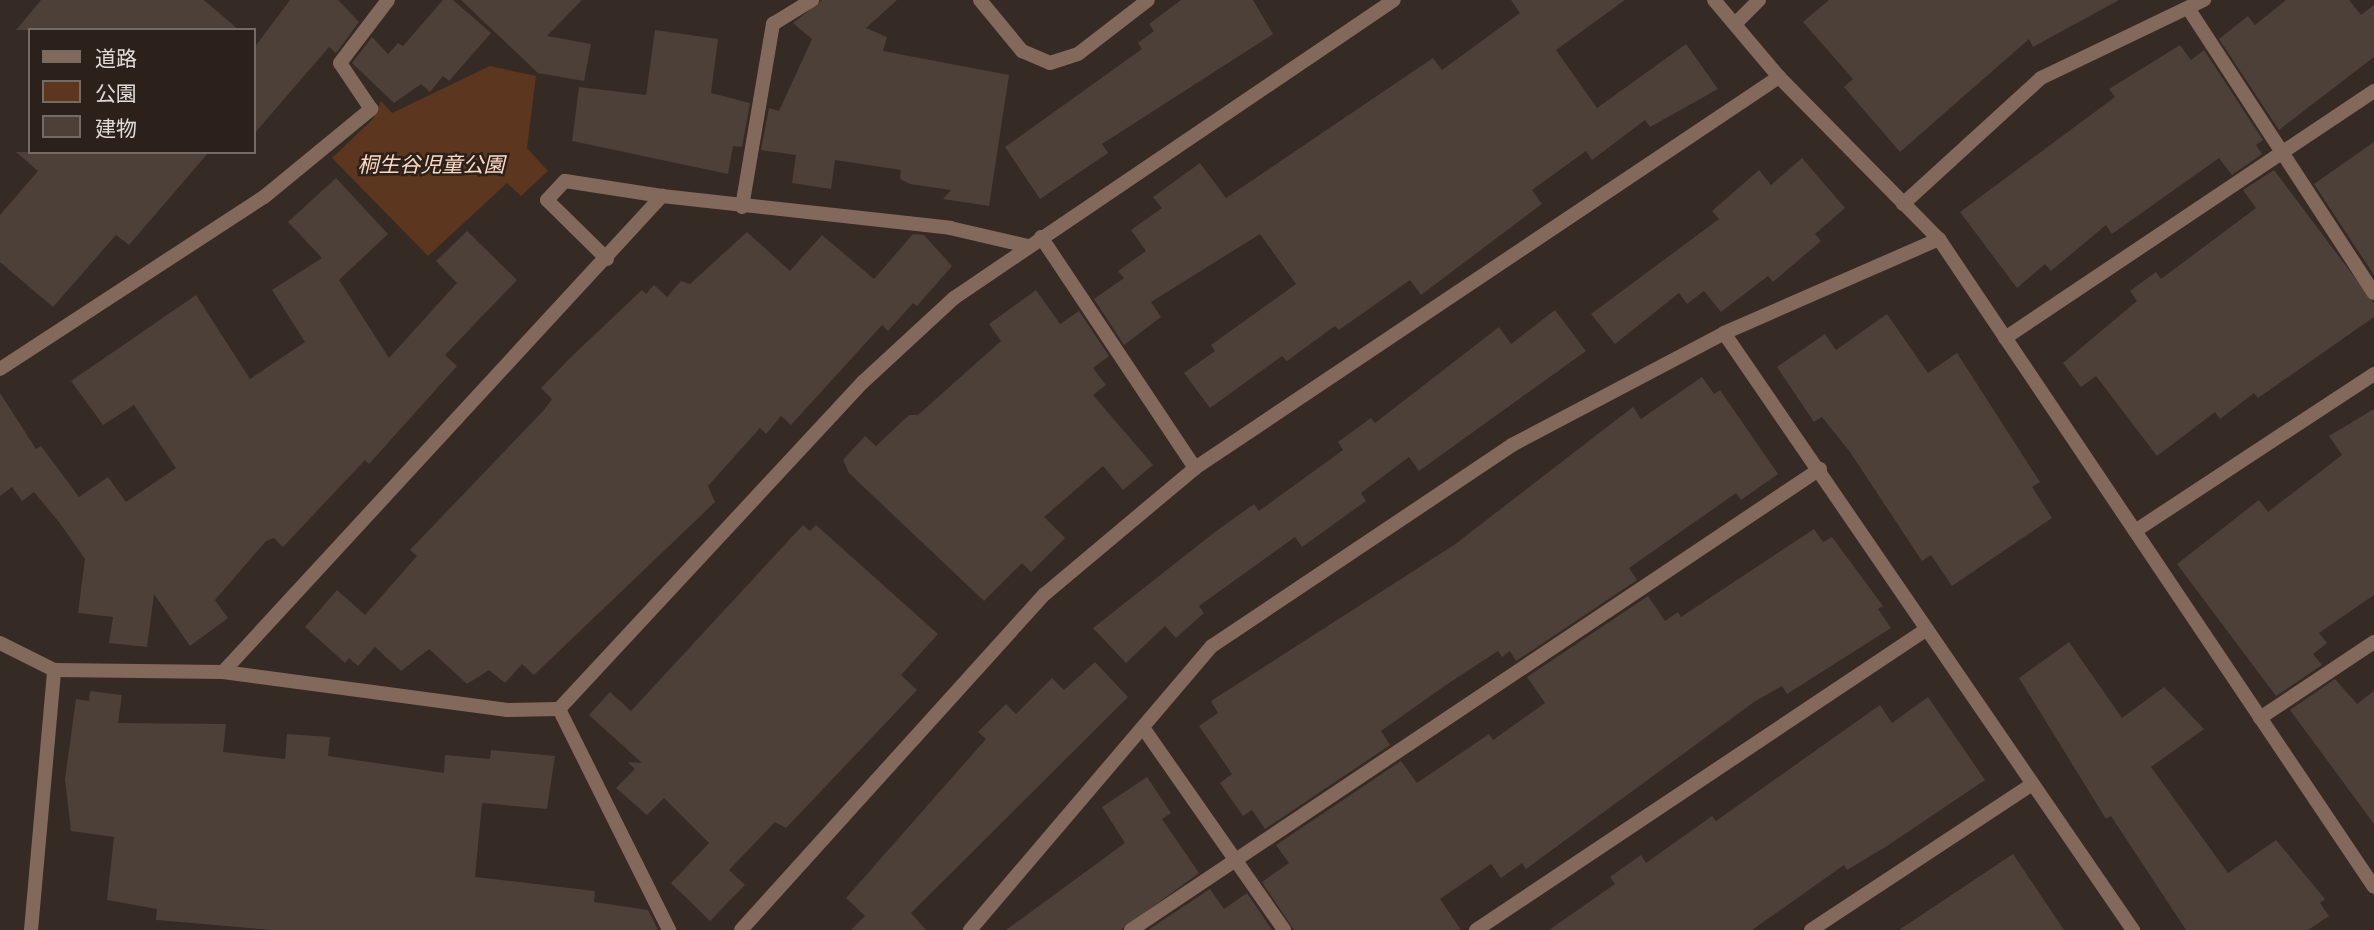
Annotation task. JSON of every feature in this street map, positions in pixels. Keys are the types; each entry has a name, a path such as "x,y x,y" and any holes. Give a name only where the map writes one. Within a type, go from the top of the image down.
{"street":[{"path":"0,369 264,197 371,109 340,63 387,0"},
{"path":"742,207 773,24 812,0"},
{"path":"980,0 1022,51 1050,63 1078,54 1148,0"},
{"path":"0,643 54,670 223,672 507,709 559,709 863,382 954,298 1394,0"},
{"path":"1714,0 1779,77 1938,239 2374,887"},
{"path":"1735,23 1759,0"},
{"path":"1903,204 2041,78 2204,0"},
{"path":"2188,8 2374,293"},
{"path":"741,930 1045,594 1195,468 1779,77"},
{"path":"2005,338 2374,91"},
{"path":"607,259 547,200 565,181 742,207 950,228 1028,246"},
{"path":"223,672 607,259 662,196"},
{"path":"1041,237 1195,468"},
{"path":"970,930 1212,646 1512,445 1724,333 1938,239"},
{"path":"1724,333 1820,469 2031,785 2133,930"},
{"path":"2135,531 2374,374"},
{"path":"1131,930 1820,469"},
{"path":"1476,930 1927,629"},
{"path":"2260,718 2374,642"},
{"path":"31,930 54,670"},
{"path":"559,709 669,930"},
{"path":"1144,729 1284,930"},
{"path":"1811,930 2031,785"}],"green space":[{"name":"桐生谷児童公園","path":"490,66 536,76 527,148 548,171 521,196 507,183 428,256 332,158 373,119 381,101 392,113"}],"building":[{"path":"41,0 204,0 237,28 28,28 16,30"},
{"path":"290,0 338,0 359,22 336,53 329,47 256,132 256,45"},
{"path":"443,0 453,0 491,33 449,81 443,76 430,92 421,84 394,103 352,63 372,37 388,54 398,43 403,46"},
{"path":"461,0 582,0 547,36 591,44 584,81 538,73"},
{"path":"822,0 897,0 866,28 887,37 883,51 1009,75 989,206 943,199 951,190 910,184 900,179 901,170 835,160 831,189 792,183 796,155 761,150 769,108 779,111 812,39 793,23"},
{"path":"1181,0 1253,0 1273,34 1102,144 1108,153 1040,199 1005,147 1142,49 1138,43 1154,31 1149,24"},
{"path":"1511,0 1625,0 1556,50 1597,108 1686,44 1718,89 1650,127 1645,120 1592,160 1586,151 1532,190 1542,204 1421,295 1410,280 1339,330 1335,326 1287,361 1282,356 1210,408 1184,373 1215,351 1211,345 1296,284 1260,234 1151,302 1161,317 1124,345 1094,299 1124,278 1118,271 1146,251 1131,230 1162,208 1153,197 1200,163 1226,198 1433,58 1442,70 1520,13"},
{"path":"1829,0 2119,0 2033,47 2029,39 1900,152 1844,87 1853,79 1803,22"},
{"path":"2286,0 2349,0 2361,15 2374,5 2374,57 2279,130 2219,39 2248,16 2255,25"},
{"path":"655,30 718,39 711,93 750,103 742,147 733,146 728,174 572,141 579,87 646,95"},
{"path":"2180,45 2191,60 2204,50 2263,140 2256,145 2262,154 2232,175 2219,158 2112,234 2106,225 2051,271 2045,264 2017,288 1960,212 2115,97 2109,89"},
{"path":"2374,142 2374,275 2314,184"},
{"path":"16,152 207,154 129,245 116,235 53,307 0,262 0,215 38,171"},
{"path":"1802,158 1845,208 1815,234 1821,241 1773,282 1768,276 1721,312 1704,291 1687,304 1679,293 1615,344 1591,314 1719,219 1712,211 1759,170 1771,185"},
{"path":"2274,170 2374,303 2374,317 2258,398 2254,393 2220,419 2215,412 2157,456 2096,376 2081,387 2063,363 2137,301 2130,291 2156,272 2161,279 2256,208 2243,190"},
{"path":"336,178 388,234 339,280 389,358 457,283 436,261 467,231 517,280 445,355 457,366 369,464 365,460 283,547 274,538 266,541 215,600 228,618 190,646 154,594 147,647 109,643 113,617 78,613 85,559 59,522 34,492 22,501 12,487 0,496 0,393 36,449 41,446 79,497 108,477 126,502 176,468 134,405 103,425 71,381 196,295 250,379 305,342 272,290 322,258 288,222"},
{"path":"747,232 790,271 822,235 874,279 913,234 924,235 952,266 917,306 913,303 888,331 882,325 791,425 781,416 766,434 760,428 708,486 715,502 534,675 522,664 505,683 489,670 467,684 429,649 401,671 375,647 358,666 349,658 345,663 305,627 337,590 365,615 417,556 410,550 544,410 552,399 541,388 571,357 642,290 646,294 654,285 667,297 681,281 690,284"},
{"path":"1036,290 1060,324 1079,311 1109,356 1093,368 1106,385 1093,395 1153,465 1123,490 1103,466 1044,517 1065,538 1031,572 1022,563 984,601 849,473 843,460 865,436 876,446 909,415 918,415 1001,341 989,324"},
{"path":"1555,310 1586,351 1419,471 1409,457 1361,493 1366,501 1302,547 1295,537 1199,606 1204,613 1176,638 1165,626 1126,663 1093,628 1254,504 1259,511 1343,450 1338,442 1371,418 1375,423 1499,327 1511,344"},
{"path":"1887,314 1928,373 1957,353 2040,482 2032,487 2052,518 1952,586 1931,555 1922,561 1850,452 1822,417 1814,422 1777,367 1825,334 1836,350"},
{"path":"1702,377 1714,394 1720,390 1778,474 1741,500 1736,493 1629,568 1637,580 1516,661 1510,651 1502,657 1498,651 1446,685 1381,731 1390,745 1265,829 1252,810 1243,816 1220,783 1232,774 1199,726 1218,713 1211,701 1454,545 1633,407 1641,419"},
{"path":"2374,409 2374,595 2319,633 2327,643 2313,654 2322,665 2276,696 2177,564 2259,500 2268,512 2342,455 2329,436"},
{"path":"803,525 810,531 816,525 938,634 901,675 917,690 786,828 775,822 729,870 745,885 710,921 671,883 709,843 664,798 647,815 616,788 635,769 628,762 642,763 589,715 610,692 631,711"},
{"path":"1814,529 1823,542 1832,537 1883,606 1878,609 1891,628 1787,694 1782,686 1754,702 1526,869 1522,863 1501,878 1491,864 1440,899 1461,930 1294,930 1262,882 1289,863 1276,845 1401,761 1417,783 1489,734 1493,740 1545,703 1527,677 1648,596 1665,621 1678,612 1681,617"},
{"path":"2069,642 2122,718 2164,687 2204,729 2151,767 2228,873 2276,840 2325,899 2320,903 2329,916 2308,930 2186,930 2111,816 2106,819 2019,678"},
{"path":"1095,662 1128,697 911,913 926,930 851,930 865,916 846,898 986,739 978,732 1006,704 1016,714 1052,678 1064,690"},
{"path":"2335,679 2357,704 2374,691 2374,824 2290,710"},
{"path":"90,691 122,695 118,723 226,724 223,752 285,759 287,734 330,737 328,756 444,773 445,755 490,759 491,750 555,756 547,809 482,803 475,877 595,891 594,902 648,910 658,930 272,930 156,920 157,909 107,900 114,837 71,831 65,779 76,699 89,701"},
{"path":"1928,697 1985,780 1887,846 1847,870 1844,865 1752,930 1549,930 1615,884 1610,877 1641,855 1646,863 1712,816 1716,821 1880,705 1892,723"},
{"path":"1147,777 1171,813 1162,819 1199,873 1121,930 1006,930 1125,843 1102,807"},
{"path":"2013,854 2064,930 1899,930"},
{"path":"1210,889 1224,909 1247,893 1272,930 1148,930"}]}
